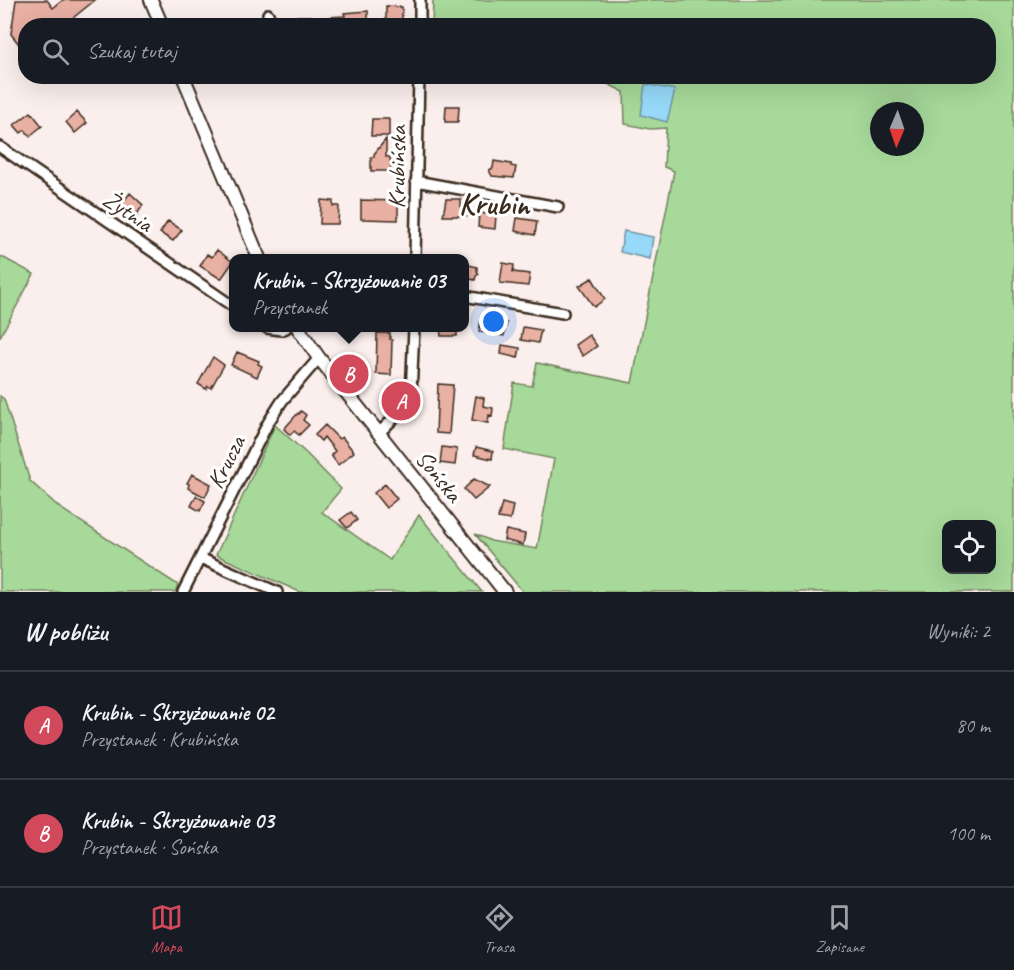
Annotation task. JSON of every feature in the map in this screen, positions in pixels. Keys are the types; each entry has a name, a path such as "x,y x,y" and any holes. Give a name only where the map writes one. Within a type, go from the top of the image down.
{"street":[{"path":"151,0 159,18"},
{"path":"420,0 420,18"},
{"path":"268,14 269,18"},
{"path":"186,84 257,254"},
{"name":"Krubińska","path":"415,254 419,84"},
{"name":"Żytnia","path":"0,147 229,304"},
{"path":"416,181 558,207"},
{"path":"469,297 563,313"},
{"name":"Sońska","path":"301,332 319,358 505,592"},
{"path":"379,433 403,409 411,395 414,332"},
{"name":"Krucza","path":"183,592 268,423 282,401 319,358"},
{"path":"200,558 277,592"}],"green space":[{"path":"433,0 1014,0 1014,592 523,592 475,534 491,541 537,549 554,459 504,449 514,383 532,386 537,363 632,383 674,171 664,167 666,128 650,129 625,124 624,92 608,84 996,84 996,18 432,18"},
{"path":"0,256 34,274 0,337"},
{"path":"0,396 4,399 30,481 60,508 178,585 175,592 0,592"},
{"path":"275,425 341,489 322,512 390,560 419,515 482,592 300,592 216,555"}],"water":[{"path":"645,84 675,90 667,122 641,115"},
{"path":"624,231 653,237 650,259 620,252"}],"building":[{"path":"16,0 47,0 53,8 63,0 95,0 73,18 18,18 18,43 11,34"},
{"path":"386,6 402,7 402,18 386,18"},
{"path":"368,11 368,18 328,18 345,16 344,13"},
{"path":"297,16 311,16 311,18 297,18"},
{"path":"446,106 459,106 458,122 445,122"},
{"path":"31,112 42,126 30,136 25,130 21,133 14,125"},
{"path":"77,112 87,123 75,133 66,122"},
{"path":"372,119 389,119 389,136 371,136"},
{"path":"386,139 386,157 390,157 391,171 371,171 371,157 374,157"},
{"path":"494,161 516,167 514,178 492,176 489,170 493,168"},
{"path":"130,193 143,205 136,216 120,206"},
{"path":"446,199 461,199 461,207 470,208 469,216 443,216"},
{"path":"321,200 333,201 333,206 339,206 338,224 320,224"},
{"path":"361,200 398,201 398,220 361,219"},
{"path":"479,213 496,215 495,229 478,227"},
{"path":"517,218 537,221 535,235 515,231"},
{"path":"168,221 182,230 173,241 160,233"},
{"path":"217,250 229,259 229,268 221,279 200,266 207,254 212,257"},
{"path":"503,263 514,265 513,272 530,274 528,286 500,283"},
{"path":"469,265 477,267 479,274 475,280 469,279"},
{"path":"592,278 605,299 594,307 579,286"},
{"path":"481,318 507,323 504,336 479,332"},
{"path":"523,327 541,330 538,343 521,340"},
{"path":"441,332 457,332 457,336 441,336"},
{"path":"377,333 390,333 392,340 391,375 376,374"},
{"path":"589,335 597,346 583,356 575,345"},
{"path":"502,345 520,348 518,358 501,354"},
{"path":"237,352 259,361 258,364 262,366 257,377 231,365"},
{"path":"213,357 224,365 211,388 208,386 206,389 198,384"},
{"path":"438,384 453,385 449,434 436,433"},
{"path":"476,396 484,398 483,406 493,408 488,423 472,420"},
{"path":"301,411 306,415 303,420 309,425 299,435 294,431 290,435 284,429"},
{"path":"325,425 339,439 342,437 354,452 338,465 331,455 335,451 324,437 321,441 315,435"},
{"path":"442,447 457,449 455,465 440,463"},
{"path":"476,447 493,451 492,459 474,455"},
{"path":"192,474 211,484 205,497 188,488 187,483"},
{"path":"474,479 490,487 474,500 464,489"},
{"path":"385,484 397,499 386,508 374,493"},
{"path":"196,496 205,501 200,511 191,506"},
{"path":"502,503 513,506 510,520 498,518"},
{"path":"351,512 357,520 347,528 340,520"},
{"path":"506,530 525,534 523,545 504,540"}],"place":[{"name":"Krubin - Skrzyżowanie 03","path":"349,374"},
{"name":"Krubin - Skrzyżowanie 02","path":"401,401"}],"district":[{"name":"Krubin","path":"494,204"}]}
